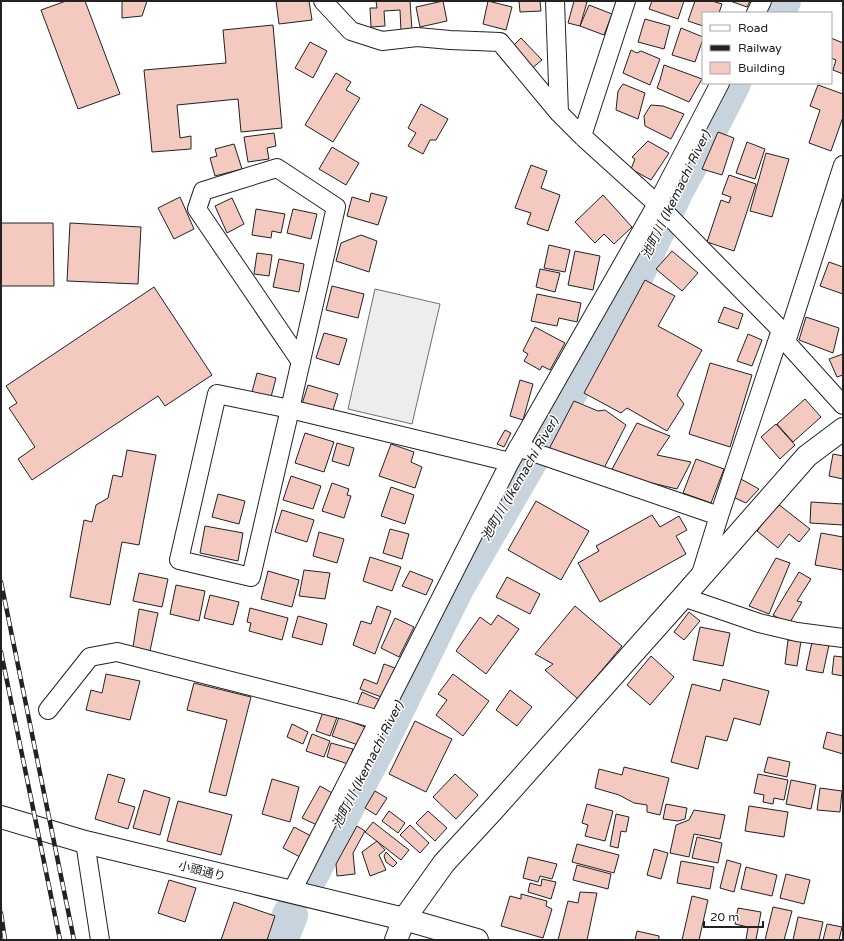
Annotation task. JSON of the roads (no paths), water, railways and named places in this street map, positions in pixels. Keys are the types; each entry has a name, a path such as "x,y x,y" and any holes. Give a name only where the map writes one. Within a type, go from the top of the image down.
{"street":[{"path":"323,1 351,31 382,41 418,37 500,42 559,113 582,136 657,204 783,336 843,405"},
{"path":"555,1 559,113"},
{"path":"582,136 626,1"},
{"path":"756,12 762,1"},
{"path":"291,892 380,720 514,454 657,204 719,84"},
{"path":"700,577 719,516 843,165"},
{"path":"301,362 197,209 203,191 277,168 336,207 301,362 290,409 251,577 179,560 217,394 290,409 514,454 719,516"},
{"path":"396,940 404,919 444,864 684,597 807,456 843,430"},
{"path":"684,597 759,623 797,632 843,638"},
{"path":"48,710 90,657 117,652 380,720"},
{"name":"小頭通り","path":"1,817 85,842 404,919 477,940"},
{"path":"85,842 100,940"}],"waterway":[{"name":"池町川 (Ikemachi River)","path":"777,12 783,1"},
{"name":"池町川 (Ikemachi River)","path":"310,876 376,751 456,588 622,305 676,190 732,84"},
{"name":"池町川 (Ikemachi River)","path":"280,940 290,915"}],"railway":[{"path":"1,582 74,940"},
{"path":"1,652 60,940"},
{"path":"1,913 5,940"}]}
